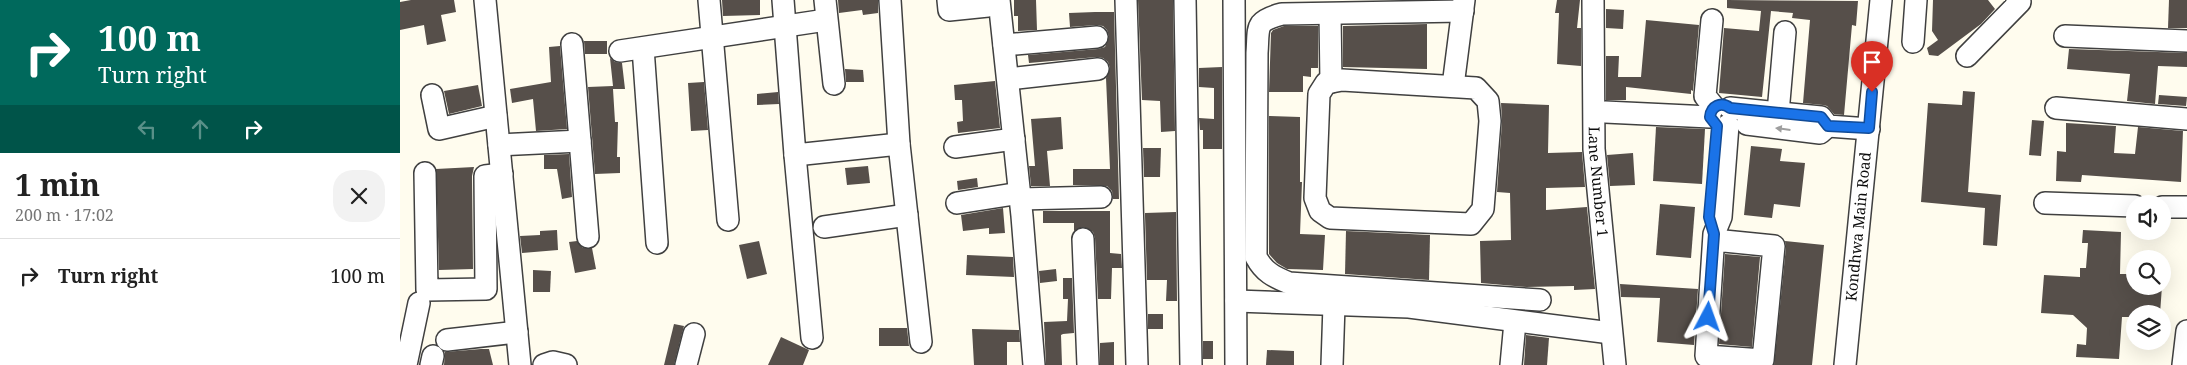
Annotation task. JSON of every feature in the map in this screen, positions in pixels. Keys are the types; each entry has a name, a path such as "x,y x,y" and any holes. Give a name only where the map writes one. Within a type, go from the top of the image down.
{"street":[{"path":"485,0 520,365"},
{"path":"710,0 728,220"},
{"path":"783,0 812,338"},
{"path":"890,0 899,144 921,342"},
{"path":"948,0 948,10 988,6 988,0"},
{"path":"999,0 1020,196 1034,365"},
{"path":"1126,0 1137,365"},
{"path":"1185,0 1191,365"},
{"path":"1234,0 1236,365"},
{"name":"Lane Number 1","path":"1593,0 1594,149 1610,333 1615,365"},
{"name":"Kondhwa Main Road","path":"1845,365 1881,0"},
{"path":"1913,42 1916,0"},
{"path":"1968,56 2020,2 2017,0"},
{"path":"1453,86 1463,6 1330,14 1282,14 1266,18 1259,27 1256,257 1262,268 1272,276 1289,283 1540,300"},
{"path":"620,51 786,26 825,10 834,84"},
{"path":"1330,14 1331,82"},
{"path":"1712,20 1705,96 1722,118 1714,227 1706,356 1763,360 1774,246 1714,227"},
{"path":"1778,113 1785,32"},
{"path":"2065,36 2187,41"},
{"path":"1004,46 1097,37"},
{"path":"572,44 588,237"},
{"path":"643,48 657,243"},
{"path":"1008,79 1098,68"},
{"path":"1342,80 1453,86 1476,88 1488,100 1490,121 1482,209 1471,224 1330,218 1320,211 1315,198 1319,94 1326,83 1342,80"},
{"path":"432,95 439,129 496,116"},
{"path":"2056,108 2187,119"},
{"path":"1605,112 1722,118 1820,133 1828,126 1869,128"},
{"path":"1722,118 1778,113 1821,117 1828,126"},
{"path":"955,147 1014,139"},
{"path":"499,144 580,141"},
{"path":"796,155 899,144"},
{"path":"426,173 427,290 486,289 485,176 502,174"},
{"path":"957,203 1020,196 1101,197"},
{"path":"2046,204 2126,206"},
{"path":"2171,207 2187,208"},
{"path":"824,226 907,215"},
{"path":"1083,238 1088,365"},
{"path":"1236,301 1409,307 1610,333"},
{"path":"406,365 406,332 419,303"},
{"path":"1332,365 1334,304"},
{"path":"1512,365 1515,322"},
{"path":"2183,365 2187,331"},
{"path":"437,354 517,332"},
{"path":"686,365 694,334"},
{"path":"544,365 553,362 566,365"}],"building":[{"path":"411,0 454,0 456,12 441,15 446,41 427,45 424,25 400,30 400,2"},
{"path":"722,0 760,0 760,15 723,16"},
{"path":"838,0 878,0 878,13 863,15 862,10 839,13"},
{"path":"1014,0 1036,0 1037,30 1018,31 1018,16 1014,16"},
{"path":"1138,0 1173,0 1175,131 1161,132 1160,101 1142,100"},
{"path":"1557,0 1580,0 1577,28 1581,28 1581,66 1557,64 1559,13 1555,13"},
{"path":"1727,0 1858,1 1856,26 1852,25 1844,115 1834,114 1827,106 1803,103 1810,20 1792,18 1793,13 1771,11 1762,97 1719,93 1724,28 1759,31 1761,11 1727,8"},
{"path":"1933,0 1988,0 1995,9 1981,24 1938,56 1929,55 1927,48 1938,40 1932,31"},
{"path":"2169,0 2187,0 2187,28 2168,28"},
{"path":"1606,9 1624,10 1623,29 1606,28"},
{"path":"1114,12 1119,199 1113,199 1112,191 1107,186 1073,185 1073,169 1110,169 1106,78 1110,68 1108,62 1103,58 1097,57 1029,63 1028,55 1105,47 1109,36 1103,26 1070,27 1069,13"},
{"path":"1646,20 1699,25 1693,91 1691,90 1691,94 1626,87 1626,100 1606,100 1606,56 1619,56 1618,77 1641,77"},
{"path":"1427,24 1427,69 1343,67 1343,26"},
{"path":"1284,26 1318,26 1318,68 1311,68 1311,77 1303,76 1303,92 1269,92 1271,33 1273,30"},
{"path":"584,41 607,41 607,54 585,54"},
{"path":"560,46 567,129 536,131 533,99 512,103 510,89 551,82 549,47"},
{"path":"2069,49 2187,53 2187,67 2158,66 2155,104 2127,101 2130,74 2067,69"},
{"path":"610,58 615,62 622,63 625,89 613,89 615,122 618,122 617,157 620,157 620,173 595,174 588,87 613,86"},
{"path":"1222,67 1222,149 1203,149 1203,130 1200,130 1199,118 1214,119 1214,88 1199,87 1199,68"},
{"path":"845,69 863,70 864,82 846,82"},
{"path":"995,81 1000,128 958,133 957,122 963,121 962,100 955,100 954,85"},
{"path":"704,82 708,130 691,131 688,83"},
{"path":"478,85 482,106 449,114 444,91"},
{"path":"1963,91 1975,92 1968,192 2001,195 1997,246 1983,245 1985,208 1921,202 1928,103 1962,105"},
{"path":"778,92 779,104 757,105 757,94"},
{"path":"2159,95 2187,97 2186,106 2158,104"},
{"path":"1501,103 1549,105 1548,153 1582,152 1585,187 1546,188 1546,210 1587,207 1595,289 1574,290 1574,286 1526,287 1481,283 1480,241 1511,240 1510,193 1497,192 1502,122"},
{"path":"1269,116 1300,117 1300,182 1302,182 1300,234 1325,235 1323,270 1287,269 1277,263 1269,254"},
{"path":"1061,117 1063,149 1047,151 1050,186 1031,186 1029,166 1035,166 1031,119"},
{"path":"2032,120 2044,121 2041,156 2029,155"},
{"path":"2066,123 2116,126 2114,153 2135,154 2138,127 2183,131 2181,182 2082,175 2081,182 2056,181 2057,151 2066,152"},
{"path":"1656,127 1705,129 1702,184 1653,181"},
{"path":"1751,146 1782,149 1780,161 1805,163 1800,207 1774,204 1772,218 1744,215"},
{"path":"1143,148 1161,148 1160,177 1144,177"},
{"path":"1633,153 1635,185 1610,186 1607,155"},
{"path":"569,154 572,197 562,199 557,169 544,169 544,155"},
{"path":"868,166 870,183 847,185 845,168"},
{"path":"474,167 472,176 473,269 439,270 436,169"},
{"path":"977,178 978,187 958,190 957,181"},
{"path":"1660,204 1695,207 1691,258 1656,255"},
{"path":"1003,208 1005,233 989,234 989,228 963,231 961,215"},
{"path":"1043,211 1110,211 1110,253 1121,254 1122,268 1112,268 1111,299 1098,299 1095,238 1093,232 1083,227 1074,231 1074,223 1043,223"},
{"path":"1176,212 1177,301 1166,301 1167,280 1147,280 1145,213"},
{"path":"557,230 558,250 522,253 520,236 540,235 540,231"},
{"path":"2083,230 2121,232 2120,274 2126,274 2126,295 2161,295 2161,305 2126,305 2126,317 2122,317 2119,359 2076,357 2077,344 2086,345 2087,328 2073,315 2041,313 2044,275 2080,277 2080,268 2086,268 2088,243 2082,243"},
{"path":"1346,231 1430,235 1429,280 1345,274"},
{"path":"577,241 583,248 592,248 596,269 575,273 569,242"},
{"path":"759,241 767,274 747,279 739,245"},
{"path":"1785,241 1824,245 1812,365 1774,365 1786,247"},
{"path":"1725,254 1760,257 1752,347 1719,344"},
{"path":"967,255 1013,257 1014,277 966,275"},
{"path":"1056,269 1057,281 1040,283 1039,271"},
{"path":"533,270 551,271 550,292 533,292"},
{"path":"1063,278 1072,278 1074,333 1061,335 1062,365 1046,365 1044,322 1067,321 1068,299 1063,299"},
{"path":"1620,284 1698,289 1694,345 1657,342 1660,298 1621,297"},
{"path":"1148,314 1163,314 1163,329 1148,329"},
{"path":"674,324 684,326 674,365 664,365"},
{"path":"879,328 907,328 909,346 879,346"},
{"path":"972,329 1019,330 1020,342 1007,342 1007,365 974,365"},
{"path":"1526,335 1549,338 1547,365 1524,365"},
{"path":"781,337 809,350 803,365 768,365"},
{"path":"1203,341 1213,341 1213,359 1203,359"},
{"path":"1114,342 1114,365 1100,365 1100,343"},
{"path":"489,349 493,365 444,365 445,352"},
{"path":"1267,350 1294,351 1294,365 1266,365"}],"route":[{"path":"1708,317 1714,234 1709,217 1717,126 1711,121 1711,110 1720,104 1730,108 1821,117 1828,126 1869,128 1872,92"}]}
